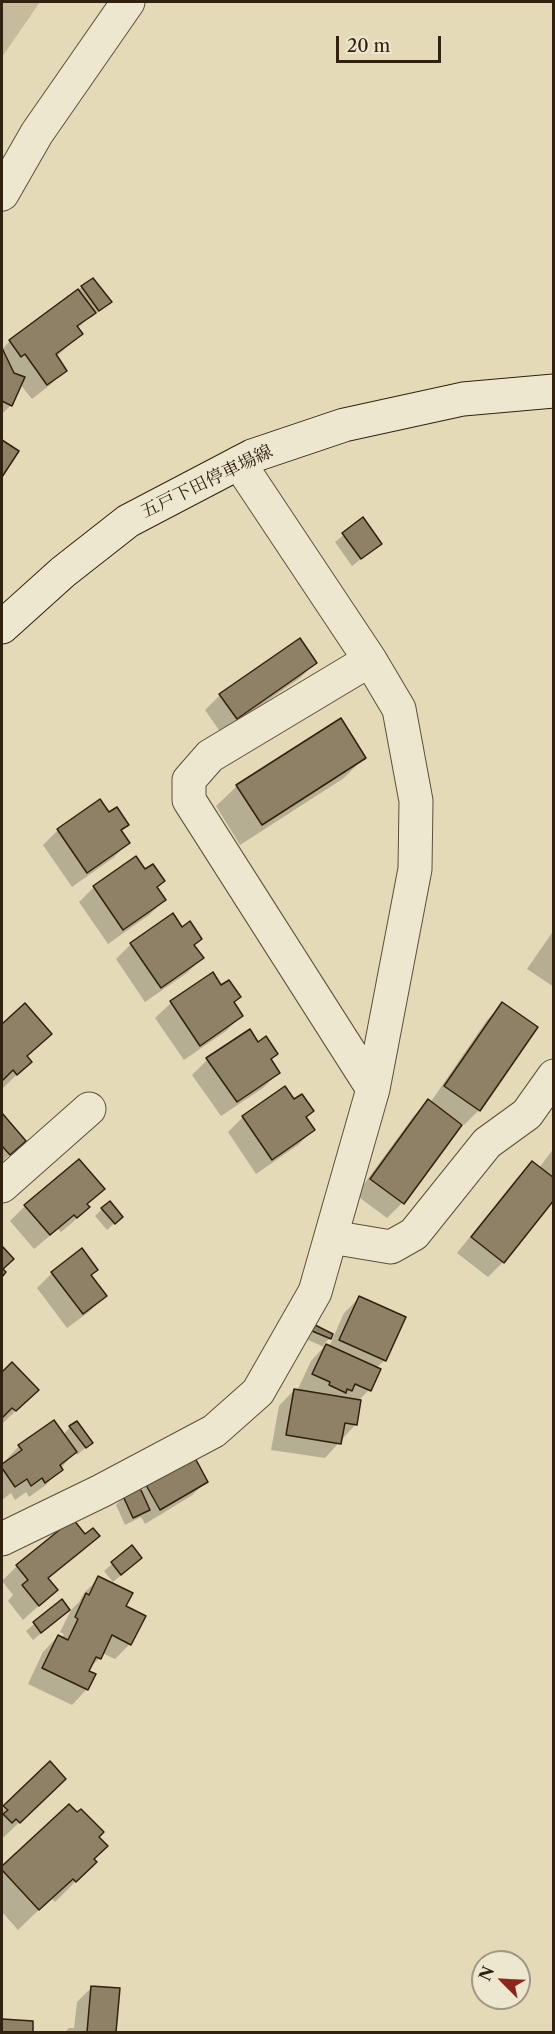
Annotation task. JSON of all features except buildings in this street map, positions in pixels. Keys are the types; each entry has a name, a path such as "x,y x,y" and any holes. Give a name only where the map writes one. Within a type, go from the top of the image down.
{"street":[{"path":"2,194 37,133 128,2"},
{"name":"五戸下田停車場線","path":"2,627 63,572 128,521 252,456 354,423 463,399 554,391"},
{"path":"2,1539 101,1491 214,1431 258,1392 315,1292 373,1089 415,869 416,801 399,709 370,660 240,463"},
{"path":"370,660 210,756 189,780 189,800 373,1089"},
{"path":"331,1237 391,1246 414,1234 487,1143 527,1114 554,1076"},
{"path":"2,1186 89,1109"}],"shaded area":[{"path":"2,2 40,2 2,57"}]}
